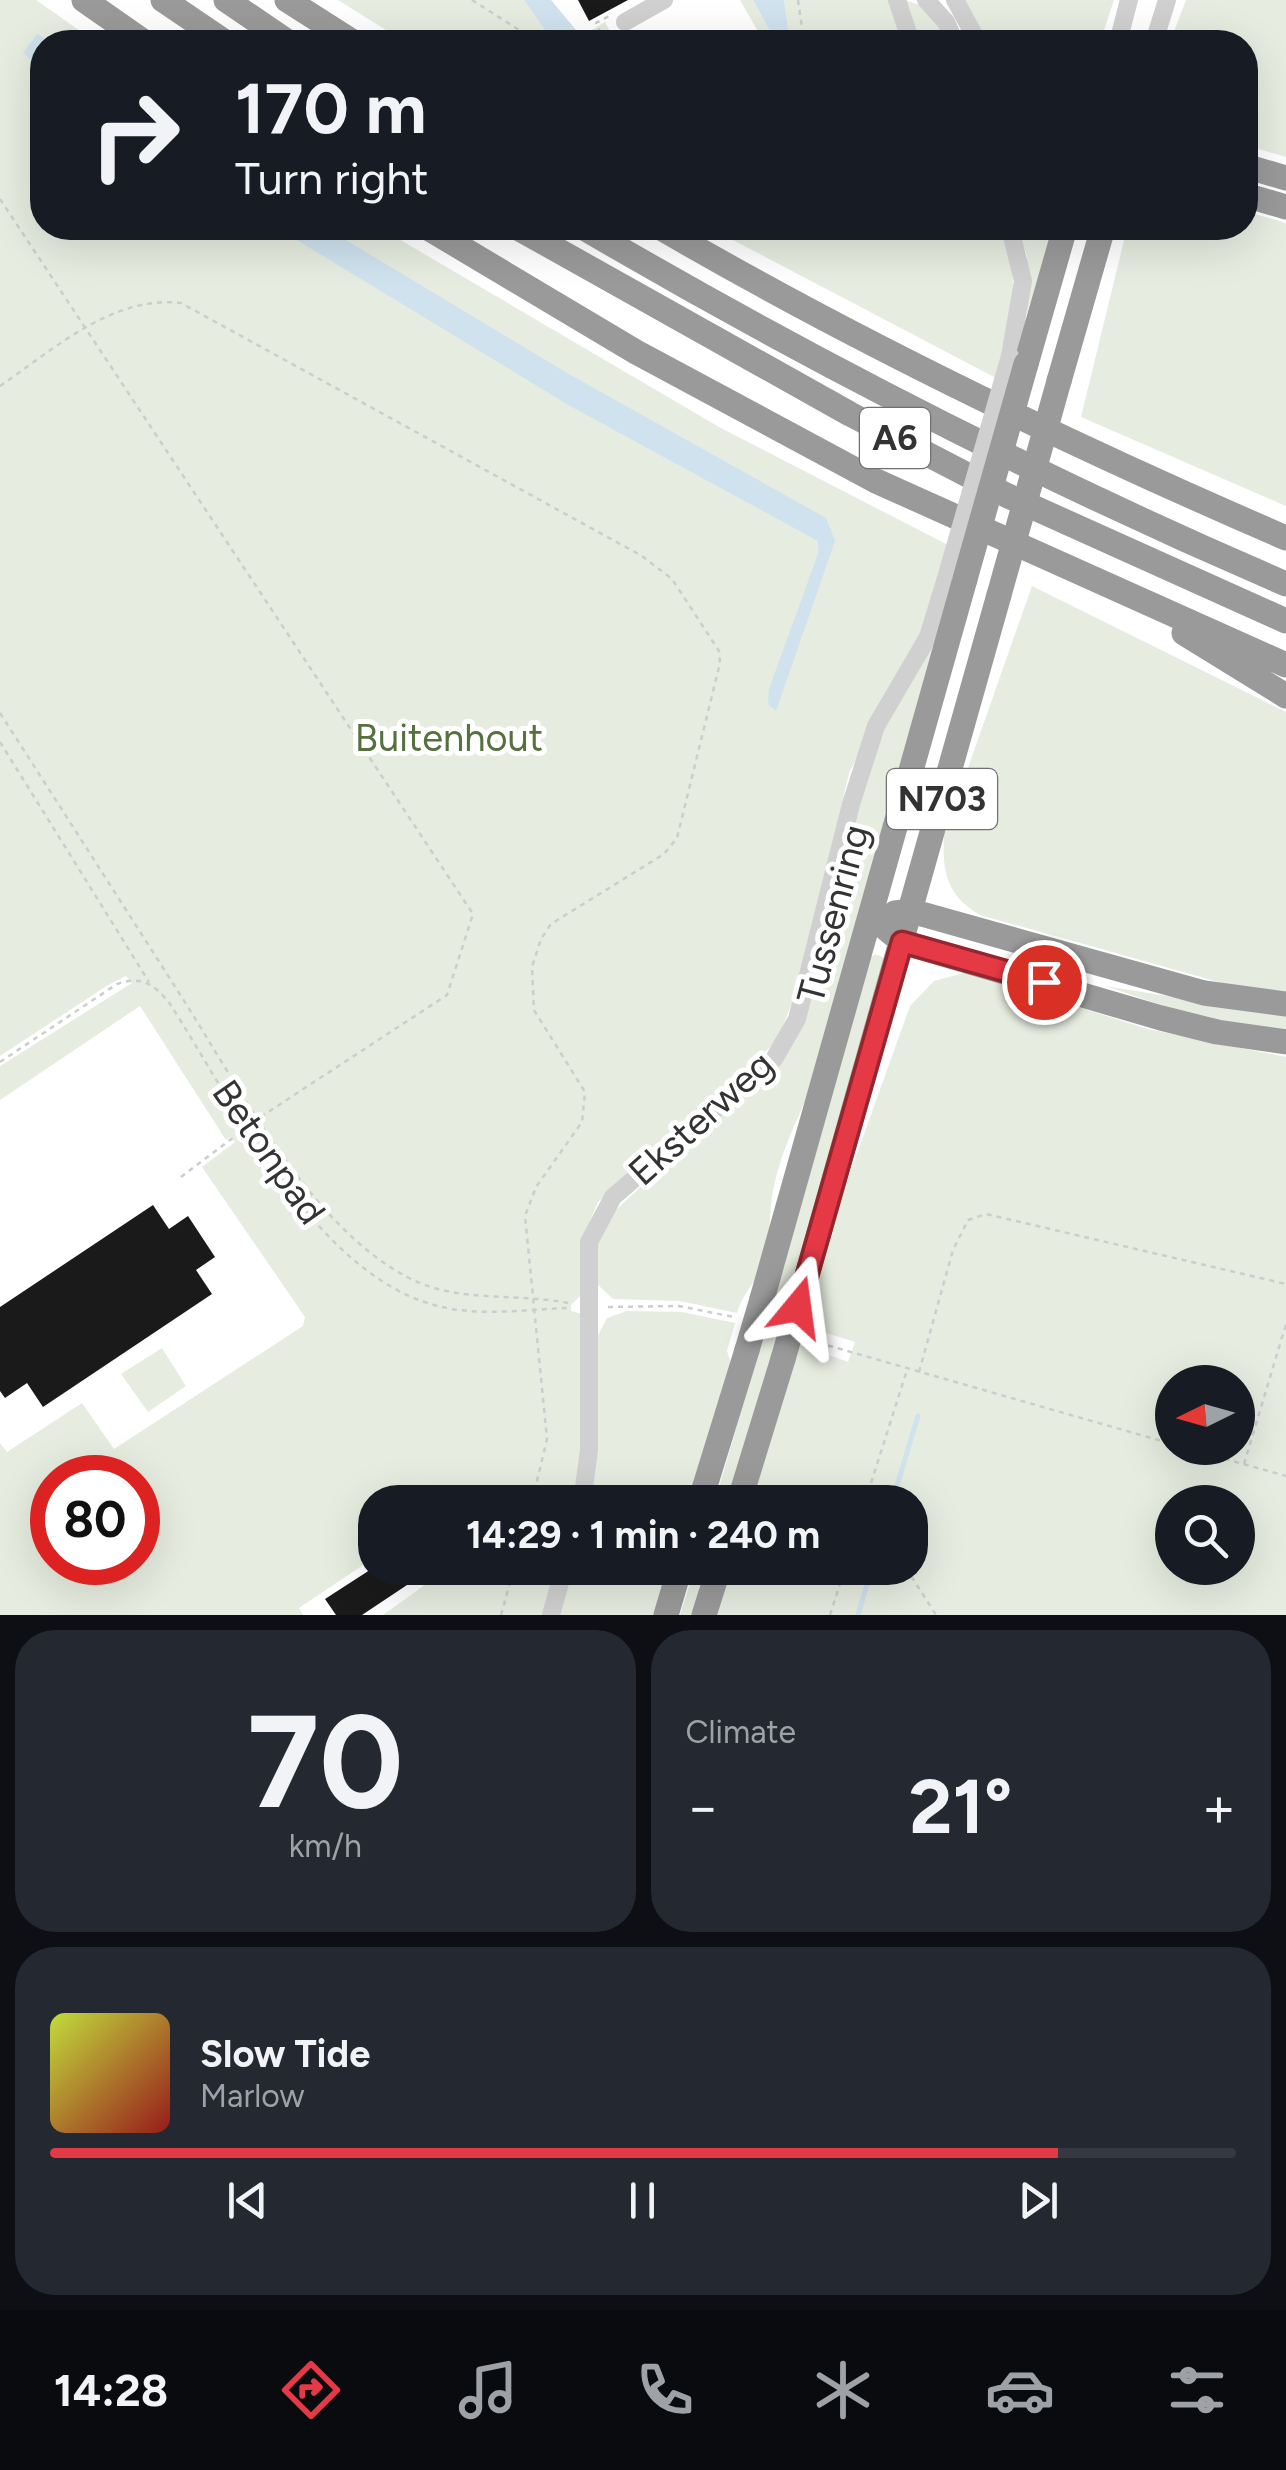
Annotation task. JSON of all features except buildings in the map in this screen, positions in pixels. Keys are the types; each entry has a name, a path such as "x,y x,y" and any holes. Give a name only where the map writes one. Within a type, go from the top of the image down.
{"highway":[{"path":"84,0 127,30"},
{"path":"163,0 207,30"},
{"path":"226,0 270,30"},
{"path":"287,0 334,30"},
{"path":"1258,170 1286,178"},
{"path":"1258,199 1286,207"},
{"name":"A6","path":"448,240 636,352 876,480 1286,665"},
{"name":"A6","path":"539,240 850,414 1006,495 1286,621"},
{"name":"A6","path":"605,240 864,386 1017,462 1286,584"},
{"name":"A6","path":"683,240 936,375 1138,474 1286,538"},
{"name":"Tussenring","path":"705,1485 871,916 957,575 1018,360 1061,240"},
{"name":"Tussenring","path":"743,1485 798,1307 1100,240"},
{"name":"A6","path":"1138,474 1286,524"},
{"name":"A6","path":"1129,596 1248,676 1286,696"},
{"path":"871,916 910,911 1204,992 1286,1004"},
{"path":"871,916 902,942 1161,1018 1217,1032 1286,1042"},
{"path":"666,1615 675,1585"},
{"path":"704,1615 713,1585"}],"street":[{"path":"625,22 664,0"},
{"path":"926,0 950,30"},
{"path":"955,0 971,30"},
{"path":"1121,30 1129,0"},
{"path":"1157,30 1166,0"},
{"path":"899,2 907,30"},
{"path":"1013,240 1023,282 1018,360"},
{"name":"Eksterweg","path":"585,1485 590,1450 589,1242 603,1210 774,1058 798,1019 852,804 876,726 928,637 957,575"},
{"path":"551,1615 559,1585"}],"path":[{"path":"472,0 519,30"},
{"path":"798,0 802,30"},
{"path":"600,30 596,23 612,14 625,22"},
{"path":"0,199 88,326 473,914 447,994 259,1118 181,1177"},
{"path":"0,386 88,326 132,306 163,301 198,310 642,556 672,579 718,651 720,664 677,838 664,854 550,924 532,968 534,1010 585,1092 582,1122 536,1187 526,1216 547,1439 536,1485"},
{"path":"0,714 259,1118 314,1195 362,1246 410,1279 467,1296 532,1295 589,1307"},
{"path":"0,742 11,730"},
{"name":"Betonpad","path":"0,742 144,967 150,984 170,1004 312,1220 385,1283 446,1308 589,1307"},
{"path":"0,1062 117,984 132,980 150,984"},
{"path":"919,1372 953,1250 968,1220 986,1214 1286,1284"},
{"path":"1255,1427 1286,1324"},
{"path":"871,1485 907,1369 1155,1439"},
{"path":"1248,1465 1286,1476"},
{"path":"501,1615 509,1585"},
{"path":"830,1615 840,1585"},
{"path":"917,1585 936,1615"}],"green space":[{"name":"Buitenhout","path":"0,0 36,0 79,30 30,30 30,240 400,240 719,427 950,546 920,637 849,773 800,982 777,1041 598,1202 583,1237 583,1293 571,1305 571,1311 583,1314 586,1412 577,1485 358,1485 358,1568 299,1608 303,1615 0,1615 0,1443 7,1452 82,1403 114,1449 303,1326 305,1317 202,1167 235,1142 231,1137 226,1140 140,1006 0,1100 0,1066 132,983 126,976 0,1056"},
{"path":"338,0 524,0 545,30 386,30"},
{"path":"740,0 753,0 769,30 757,30"},
{"path":"784,0 892,0 900,30 788,30"},
{"path":"905,0 929,8 942,30 914,30"},
{"path":"960,0 1114,0 1104,30 977,30"},
{"path":"1186,0 1286,0 1286,157 1258,149 1258,30 1175,30"},
{"path":"605,22 609,30 592,30"},
{"path":"1258,215 1286,223 1286,506 1081,417 1124,240 1258,240"},
{"path":"733,240 1007,240 1012,303 996,378"},
{"path":"1022,240 1050,240 1027,313 1027,256"},
{"path":"1032,586 1286,712 1286,992 1247,990 980,915 954,891 944,861 944,836"},
{"path":"939,629 815,1079 778,1172 767,1250 759,1272 737,1313 679,1301 613,1299 597,1284 596,1249 605,1220 783,1055 859,796 887,721"},
{"path":"875,954 885,958 736,1485 720,1485 870,958"},
{"path":"967,972 1148,1029 1286,1057 1286,1615 716,1615 725,1585 928,1585 928,1485 755,1485 799,1344 848,1362 855,1342 804,1326 845,1187 910,1006 934,981"},
{"path":"1105,986 1286,1015 1286,1037 1179,1011"},
{"path":"627,1311 682,1312 735,1323 727,1351 733,1369 700,1485 589,1485 597,1337 607,1318"},
{"path":"162,1348 186,1386 148,1412 121,1374"},
{"path":"425,1585 552,1585 544,1615 383,1615"},
{"path":"567,1585 670,1585 661,1615 559,1615"},
{"path":"690,1585 707,1585 698,1615 680,1615"}],"water":[{"path":"524,0 551,0 576,30 545,30"},
{"path":"753,0 784,0 788,30 769,30"},
{"path":"297,240 346,240 567,373 826,518 835,541 776,711 768,704 769,689 818,554 818,541 570,406"}],"waterway":[{"path":"897,1485 918,1416"},
{"path":"858,1615 867,1585"}],"route":[{"path":"798,1307 902,942 1044,982"}]}
